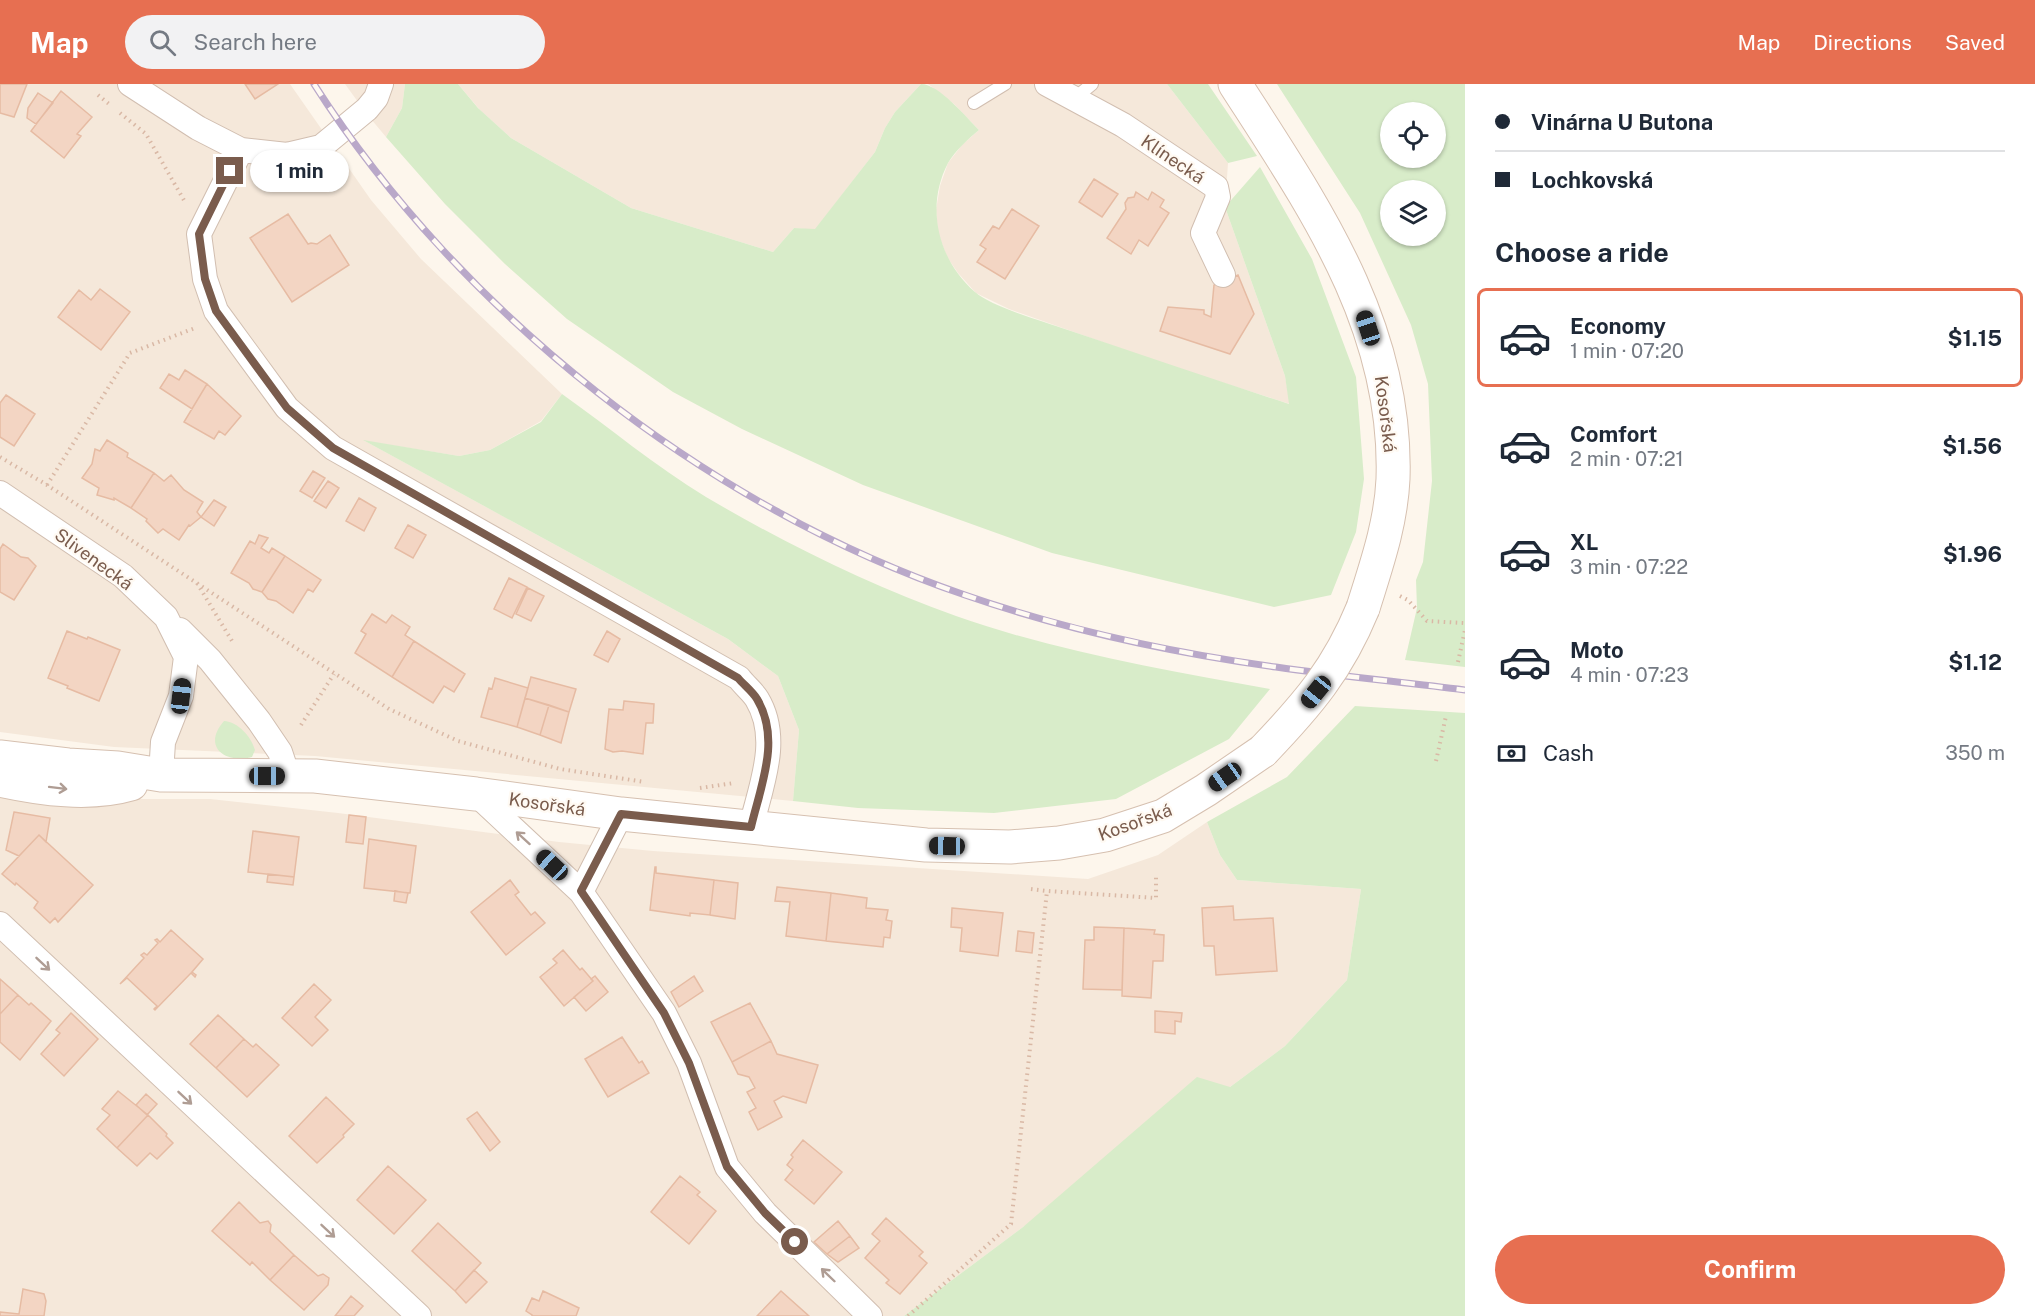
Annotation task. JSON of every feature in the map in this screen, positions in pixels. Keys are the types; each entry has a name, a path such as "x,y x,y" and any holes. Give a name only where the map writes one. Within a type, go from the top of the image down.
{"street":[{"path":"130,84 198,128 241,150 287,155 321,147 367,110 376,98 381,84"},
{"name":"Klínecká","path":"1047,84 1083,91 1123,125 1216,187 1218,197 1203,233 1223,275"},
{"name":"Kosořská","path":"161,775 315,776 476,794 621,814 926,845 1010,847 1059,843 1105,835 1163,816 1206,790 1263,751 1326,679 1349,640 1363,608 1387,525 1393,481 1388,401 1379,362 1357,293 1335,245 1308,199 1234,84"},
{"path":"241,150 199,234 205,279 216,311 287,408 333,448 738,678 757,699 770,731 769,753 751,827"},
{"name":"Slivenecká","path":"0,493 123,576 166,618 186,657 181,696 163,742 161,775"},
{"path":"166,618 210,660 259,721 280,752 288,776"},
{"path":"0,756 68,765 118,768 161,775"},
{"path":"0,780 84,790 119,787 161,775"},
{"path":"476,794 581,891 664,1013 689,1063 727,1167 765,1213 870,1316"},
{"path":"581,891 621,814"},
{"path":"0,924 419,1316"}],"lane":[{"path":"974,103 1005,84"}],"path":[{"path":"98,95 146,134 187,206 199,234"},
{"path":"47,485 130,353 199,327 216,311"},
{"path":"0,457 197,582 389,710 458,741 560,769 649,782"},
{"path":"197,582 237,649"},
{"path":"1395,593 1408,600 1426,621 1465,625 1458,662"},
{"path":"301,724 334,674"},
{"path":"1436,761 1446,716"},
{"path":"694,789 750,780 762,781"},
{"path":"1031,889 1156,898 1156,876"},
{"path":"908,1316 1011,1224 1047,891"}],"shaded area":[{"path":"0,84 290,84 371,200 421,259 562,394 541,421 490,450 459,456 365,441 728,639 778,676 799,730 793,801 315,756 114,747 0,732"},
{"path":"345,84 405,84 402,108 386,137 366,113"},
{"path":"458,84 921,84 895,112 875,152 815,230 794,228 773,252 631,208 511,138 480,110"},
{"path":"928,84 1167,84 1228,163 1225,207 1285,376 1290,404 1173,367 1009,309 976,293 947,257 938,233 936,210 940,186 948,163 962,145 979,130 954,104"},
{"path":"0,791 62,799 210,799 559,842 653,851 1088,879 1158,855 1207,822 1220,855 1237,880 1361,889 1347,980 1285,1046 1230,1087 1023,1227 904,1316 0,1316"}],"green space":[{"path":"405,84 458,84 478,108 511,138 631,208 773,252 794,228 815,229 875,152 895,112 921,84 928,85 952,102 979,130 962,145 948,163 937,197 939,232 944,249 962,279 975,292 1019,314 1289,404 1285,376 1225,207 1260,167 1312,259 1356,377 1364,479 1356,532 1331,595 1274,607 1052,553 863,485 742,429 673,392 567,319 505,264 445,204 386,137 402,108"},
{"path":"1167,84 1208,84 1257,156 1228,163"},
{"path":"1277,84 1465,84 1465,667 1405,660 1417,608 1416,580 1423,562 1432,481 1428,384 1411,325 1360,213"},
{"path":"562,394 651,460 706,497 797,547 891,591 956,616 1033,640 1112,659 1270,689 1229,739 1116,799 994,813 858,808 793,801 799,730 778,676 728,639 363,440 459,456 490,450 541,422"},
{"path":"1355,706 1465,713 1465,1316 904,1316 1023,1227 1197,1077 1230,1087 1285,1046 1347,980 1361,889 1237,880 1220,855 1207,822 1287,777"},
{"path":"224,721 239,727 247,735 255,750 252,757 233,758 219,751 215,738"}],"building":[{"path":"0,84 27,84 14,117 0,113"},
{"path":"245,84 278,84 255,99"},
{"path":"61,91 92,117 77,134 81,136 64,158 31,131"},
{"path":"38,93 53,103 36,124 27,118 28,108"},
{"path":"1094,179 1118,194 1102,217 1079,202"},
{"path":"1136,192 1148,200 1152,192 1164,200 1160,207 1169,213 1148,246 1139,240 1131,254 1107,238 1126,209 1125,203 1128,198 1134,197"},
{"path":"1012,209 1039,226 1005,279 977,262 986,249 980,245 993,226 999,229"},
{"path":"288,214 308,244 317,244 330,235 349,265 292,302 250,238"},
{"path":"1238,275 1254,314 1230,354 1160,331 1168,307 1204,310 1204,314 1211,317 1214,285"},
{"path":"100,289 130,312 101,350 58,317 79,290 91,300"},
{"path":"185,370 207,384 192,409 160,388 169,374 179,380"},
{"path":"207,384 241,416 225,435 219,431 214,439 184,422"},
{"path":"6,395 35,414 14,446 0,437 0,403"},
{"path":"107,440 128,453 127,457 154,473 131,508 114,498 114,500 97,495 99,488 82,478 92,464 95,449 100,451"},
{"path":"313,471 325,478 312,498 300,491"},
{"path":"154,473 164,481 171,475 184,490 203,502 197,512 201,517 189,525 179,540 163,529 158,533 146,521 147,519 131,508"},
{"path":"328,481 339,488 326,508 314,501"},
{"path":"359,498 376,508 364,531 346,521"},
{"path":"214,500 226,507 214,526 201,517"},
{"path":"408,525 426,535 413,558 395,548"},
{"path":"259,535 268,538 261,548 269,553 272,548 285,556 262,592 253,589 249,583 231,573 250,541 255,544"},
{"path":"3,544 21,557 28,558 36,566 14,600 0,592 0,549"},
{"path":"285,556 321,580 313,592 308,589 293,613 276,601 268,599 262,592"},
{"path":"509,578 527,587 512,618 494,609"},
{"path":"528,588 544,596 531,621 516,614"},
{"path":"372,614 386,623 392,615 410,627 405,635 414,641 392,677 355,653 366,634 361,631"},
{"path":"67,631 120,650 99,701 48,678"},
{"path":"607,631 620,639 608,662 594,655"},
{"path":"414,641 465,674 454,692 444,686 433,703 392,677"},
{"path":"531,677 576,689 569,712 525,698"},
{"path":"495,678 528,688 517,727 481,717 489,688 492,689"},
{"path":"525,698 549,705 540,735 517,727"},
{"path":"624,701 654,704 653,723 646,723 643,754 613,752 605,749 609,709 623,710"},
{"path":"549,705 569,712 561,743 540,735"},
{"path":"14,812 50,818 46,842 39,835 19,856 6,850"},
{"path":"349,815 366,817 363,844 346,842"},
{"path":"253,831 299,837 294,877 248,872"},
{"path":"39,835 93,885 58,922 55,918 50,923 34,908 38,902 2,874"},
{"path":"369,839 416,846 410,893 364,888"},
{"path":"655,867 656,873 714,880 710,915 690,913 690,916 650,910"},
{"path":"268,874 294,877 293,885 267,882"},
{"path":"510,880 519,892 515,895 531,915 535,912 545,923 506,955 471,912"},
{"path":"714,880 738,883 735,919 710,915"},
{"path":"777,887 831,893 826,941 786,936 790,902 775,901"},
{"path":"395,891 408,893 406,903 394,901"},
{"path":"831,893 867,898 866,908 888,910 886,920 892,921 890,938 884,937 883,947 826,941"},
{"path":"1233,906 1234,920 1273,918 1277,971 1216,975 1214,946 1204,946 1202,908"},
{"path":"952,908 1003,913 998,956 960,951 962,928 951,927"},
{"path":"1094,927 1124,928 1122,990 1083,989 1085,940 1094,940"},
{"path":"1124,928 1155,930 1154,934 1164,935 1163,961 1153,961 1151,998 1122,996"},
{"path":"171,930 203,959 192,972 196,975 195,977 191,973 155,1010 157,1006 127,978 120,984 144,958 141,955 144,953 147,955 158,943 155,940 160,942"},
{"path":"1018,931 1034,933 1032,953 1016,951"},
{"path":"563,950 593,981 564,1006 540,977 557,963 553,959"},
{"path":"595,976 608,992 586,1011 574,997 593,981 591,979"},
{"path":"694,976 703,991 679,1007 671,992"},
{"path":"0,979 18,995 0,1014"},
{"path":"314,984 331,1000 315,1017 328,1030 312,1046 282,1018"},
{"path":"18,995 51,1021 20,1060 0,1042 0,1014"},
{"path":"750,1003 771,1041 732,1062 711,1022"},
{"path":"1155,1011 1182,1013 1181,1022 1175,1021 1175,1034 1155,1032"},
{"path":"71,1013 98,1039 64,1076 41,1054 60,1033 56,1030"},
{"path":"218,1015 244,1039 216,1068 190,1044"},
{"path":"622,1037 639,1063 642,1061 649,1073 608,1097 585,1059"},
{"path":"244,1039 253,1047 256,1044 279,1065 247,1097 216,1068"},
{"path":"771,1041 777,1054 818,1065 806,1103 783,1096 774,1101 782,1117 758,1130 749,1112 756,1108 747,1092 755,1088 749,1077 738,1074 732,1062"},
{"path":"118,1091 148,1115 117,1148 97,1129 110,1115 102,1109"},
{"path":"146,1094 157,1104 147,1115 136,1105"},
{"path":"326,1097 354,1124 317,1163 289,1136"},
{"path":"477,1112 500,1142 490,1151 467,1119"},
{"path":"148,1115 173,1143 157,1159 150,1153 137,1166 117,1148"},
{"path":"803,1140 842,1172 814,1204 785,1180 793,1170 787,1165 793,1157 791,1155"},
{"path":"388,1166 426,1200 394,1234 357,1200"},
{"path":"680,1176 700,1192 697,1195 716,1211 689,1244 651,1212"},
{"path":"239,1202 260,1223 268,1221 271,1225 270,1232 294,1255 270,1280 252,1262 250,1265 212,1231"},
{"path":"886,1218 923,1252 919,1256 927,1263 900,1294 886,1283 889,1280 865,1258 880,1241 872,1234"},
{"path":"838,1221 850,1236 827,1254 814,1242"},
{"path":"438,1223 481,1263 455,1291 412,1251"},
{"path":"850,1236 859,1248 838,1262 827,1254"},
{"path":"294,1255 318,1276 323,1274 329,1278 328,1285 304,1310 270,1280"},
{"path":"474,1270 487,1282 466,1303 455,1291"},
{"path":"23,1289 44,1294 46,1301 44,1316 0,1316 0,1312 19,1314"},
{"path":"543,1291 579,1308 576,1316 532,1316 526,1311 532,1298 539,1301"},
{"path":"781,1291 809,1316 757,1316"},
{"path":"351,1296 363,1306 354,1316 335,1316"}],"railway":[{"path":"314,84 374,168 441,248 517,324 598,393 684,455 775,510 869,557 965,595 1041,619 1159,647 1237,661 1465,690"}],"route":[{"path":"230,171 199,234 205,279 216,311 287,408 333,448 738,678 757,699 770,731 769,753 751,827 621,814 581,891 664,1013 689,1063 727,1167 765,1213 795,1242"}]}
